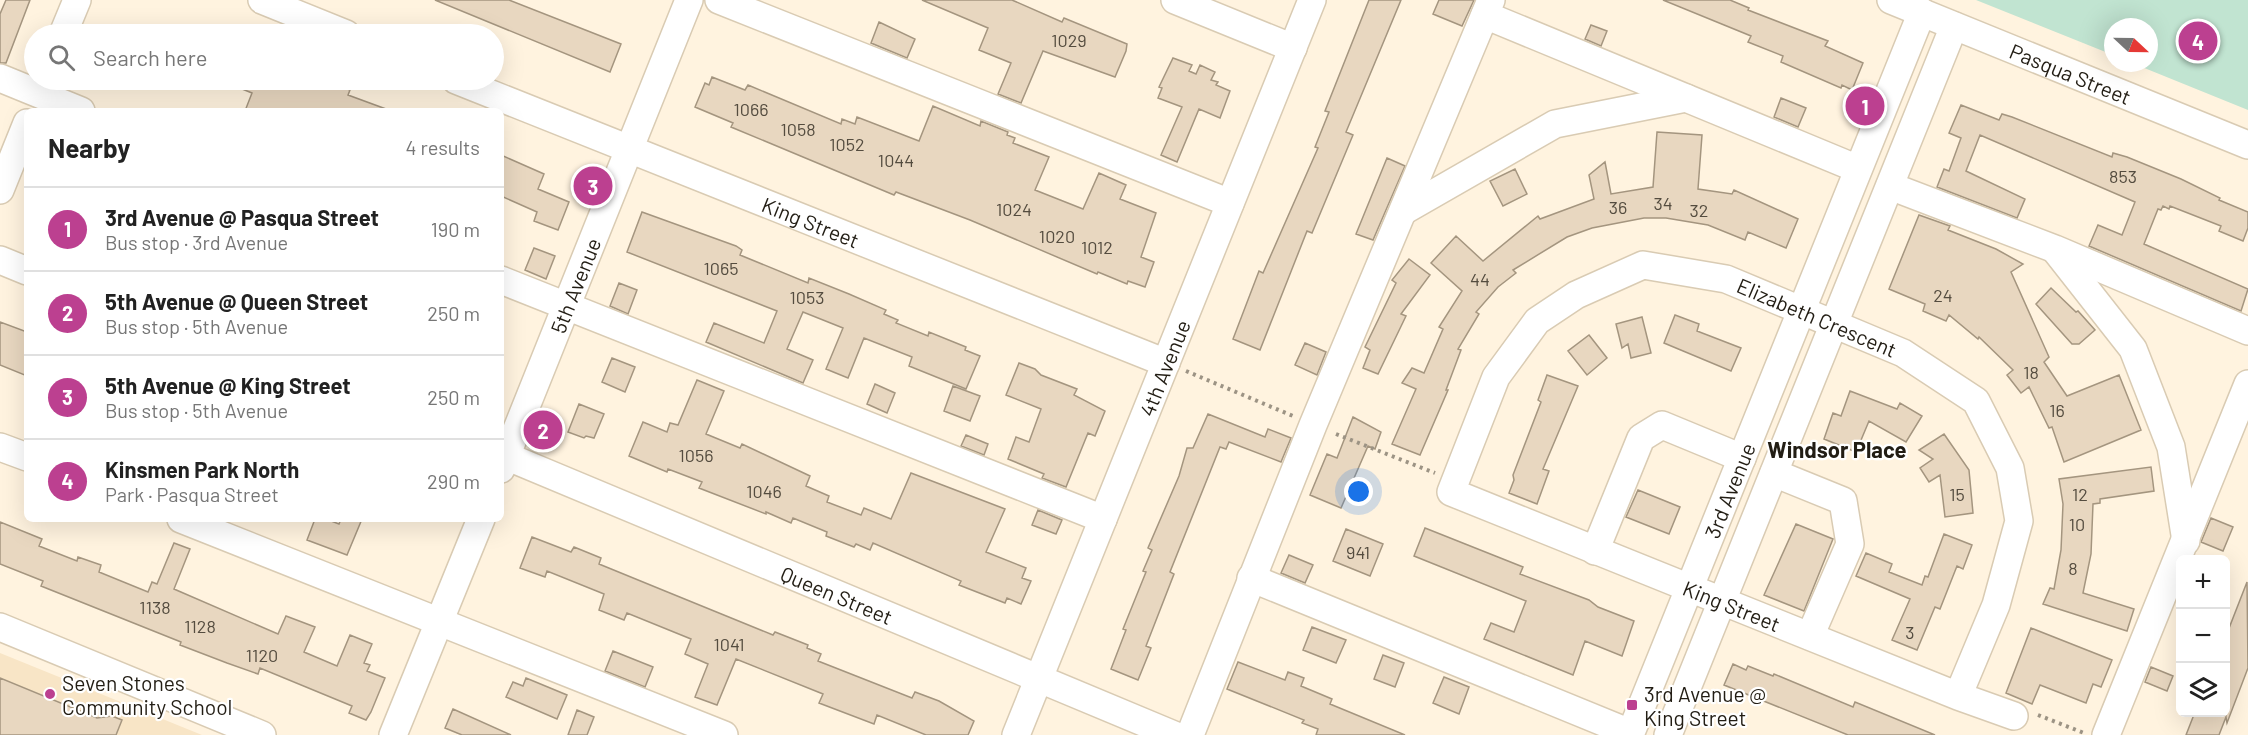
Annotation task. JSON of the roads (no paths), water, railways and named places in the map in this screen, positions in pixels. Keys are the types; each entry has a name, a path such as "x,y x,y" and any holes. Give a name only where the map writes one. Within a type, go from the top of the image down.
{"street":[{"path":"67,24 76,0"},
{"path":"262,0 321,24"},
{"name":"5th Avenue","path":"504,457 567,307 689,0"},
{"path":"719,0 1230,203"},
{"path":"1175,0 1293,48"},
{"name":"4th Avenue","path":"1016,735 1312,0"},
{"name":"Pasqua Street","path":"1891,0 2248,145"},
{"path":"1190,735 1313,425 1488,8 1686,98 1858,169"},
{"name":"3rd Avenue","path":"1630,734 1922,12"},
{"name":"3rd Avenue","path":"1668,735 1954,26"},
{"path":"0,78 24,89"},
{"name":"King Street","path":"481,90 1166,363"},
{"path":"38,95 73,108"},
{"path":"1405,210 1555,124 1686,98"},
{"path":"0,190 24,130"},
{"path":"1890,186 2055,249 2248,331"},
{"path":"2055,249 2133,349 2171,447 2186,542"},
{"path":"0,260 24,269"},
{"name":"Elizabeth Crescent","path":"1451,492 1496,377 1537,321 1576,295 1643,264 1726,279 1903,353 1976,401 2010,468 2019,521 1996,605 1958,696"},
{"path":"504,281 1103,519"},
{"path":"2106,735 2248,384"},
{"path":"1595,551 1641,438 1662,425 1742,458"},
{"path":"0,447 24,456"},
{"name":"Queen Street","path":"504,459 1174,735"},
{"path":"1774,473 1843,501 1850,544 1810,636"},
{"name":"King Street","path":"1451,492 1958,696 2014,716"},
{"path":"189,522 724,735"},
{"path":"393,735 480,522"},
{"path":"1251,578 1630,734"},
{"path":"0,627 262,735"}],"place":[{"name":"Kinsmen Park North","path":"2198,41"},
{"name":"3rd Avenue @ Pasqua Street","path":"1865,106"},
{"name":"5th Avenue @ King Street","path":"593,186"},
{"name":"5th Avenue @ Queen Street","path":"543,430"},
{"name":"Seven Stones Community School","path":"50,694"},
{"name":"3rd Avenue @ King Street","path":"1632,705"}],"district":[{"name":"Windsor Place","path":"1837,449"}]}
